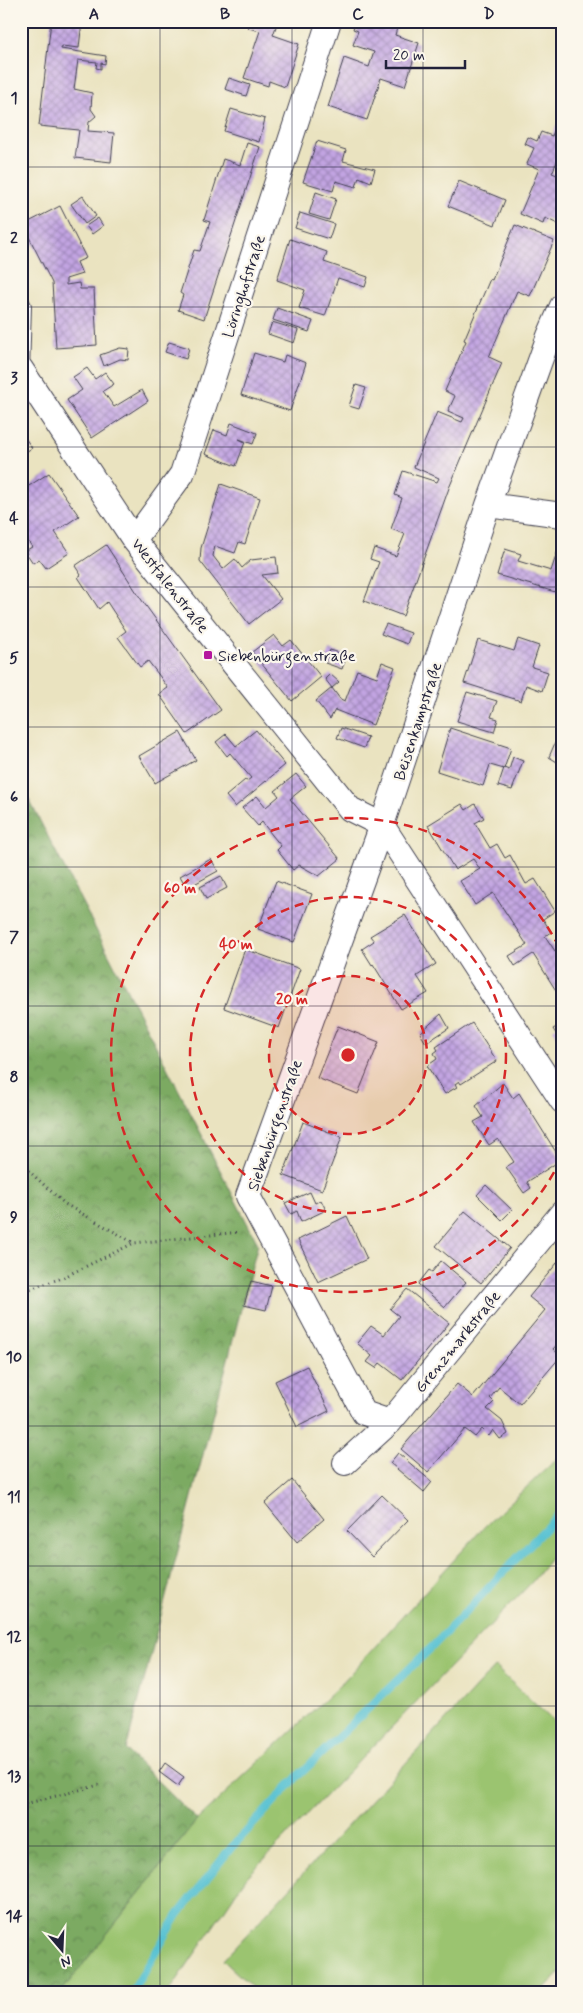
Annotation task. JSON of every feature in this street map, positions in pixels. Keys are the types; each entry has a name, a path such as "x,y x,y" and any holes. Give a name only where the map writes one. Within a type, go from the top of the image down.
{"street":[{"name":"Löringhofstraße","path":"134,540 182,474 329,21"},
{"name":"Beisenkampstraße","path":"382,825 488,505 562,306"},
{"name":"Westfalenstraße","path":"22,370 134,540 350,809 382,825"},
{"path":"488,505 562,515"},
{"path":"382,825 562,1101"},
{"name":"Siebenbürgenstraße","path":"382,825 248,1196 364,1413 390,1422"},
{"name":"Grenzmarkstraße","path":"345,1463 390,1422 562,1213"}],"lane":[{"path":"21,298 25,306 22,370"}],"path":[{"path":"21,1164 65,1204 134,1243"},
{"path":"21,1292 62,1278 134,1243 211,1236 266,1228"},
{"path":"21,1805 99,1785"}],"green space":[{"path":"21,784 258,1244 126,1750 197,1820 61,1992 21,1992"},
{"path":"562,1454 562,1543 532,1582 246,1878 169,1992 61,1992 197,1820 340,1685 484,1527"},
{"path":"495,1667 562,1729 562,1970 541,1992 257,1992 223,1960"}],"building":[{"path":"51,21 82,21 79,48 62,46 61,49 106,56 105,64 101,63 101,69 96,68 97,62 78,60 74,89 92,93 91,109 96,116 89,122 88,131 114,133 111,162 75,158 79,130 39,126"},
{"path":"250,21 278,21 273,35 299,44 285,87 269,81 268,86 244,78 260,31 248,28"},
{"path":"356,21 399,21 395,35 419,43 405,86 381,78 367,120 328,107 344,58 369,67 374,52 353,45 358,31 353,29"},
{"path":"229,78 250,85 246,96 225,89"},
{"path":"231,109 265,119 259,142 224,131"},
{"path":"562,113 562,150 552,173 562,177 562,220 560,225 545,218 543,224 520,214 539,169 527,164 534,148 525,144 528,137 537,141 541,132 552,136"},
{"path":"317,141 346,150 343,161 375,169 371,182 359,177 356,187 336,181 333,191 303,182"},
{"path":"247,143 260,147 204,319 178,310 183,295 180,293 194,250 200,251 210,222 204,220 223,159 240,165"},
{"path":"459,181 505,200 495,225 448,206"},
{"path":"316,192 336,199 329,220 309,214"},
{"path":"83,196 96,216 85,224 71,204"},
{"path":"60,206 86,258 77,262 82,274 66,279 66,285 79,283 80,289 94,289 97,345 56,348 52,283 23,225"},
{"path":"300,213 334,224 329,239 295,228"},
{"path":"98,218 103,226 92,234 86,226"},
{"path":"515,225 554,241 530,296 517,291 489,357 502,363 449,488 403,616 364,601 379,562 370,559 374,548 396,556 405,534 391,529 402,498 395,495 403,471 437,482 439,478 414,467 437,412 462,422 464,418 448,411 455,396 445,391 466,341 464,340"},
{"path":"290,239 327,252 324,262 368,277 365,287 338,278 325,316 299,308 305,290 277,280"},
{"path":"277,308 313,321 309,332 273,320"},
{"path":"272,322 298,330 294,343 268,334"},
{"path":"169,342 189,348 186,359 165,352"},
{"path":"120,348 129,349 128,360 120,359 104,366 100,355"},
{"path":"254,353 283,362 285,355 306,363 290,411 241,395"},
{"path":"87,368 95,379 105,372 114,384 103,391 114,407 142,390 148,401 92,438 67,400 82,390 73,377"},
{"path":"356,385 366,388 359,409 349,406"},
{"path":"231,423 257,433 253,444 239,439 245,442 236,466 205,454 214,430 227,435"},
{"path":"21,432 32,448 21,455"},
{"path":"49,473 79,516 55,532 69,553 46,568 39,559 33,563 25,551 32,547 21,531 21,522 25,520 21,514 21,491"},
{"path":"221,484 260,498 245,544 239,542 235,553 215,546 213,556 223,569 235,559 242,568 251,560 276,557 278,573 262,575 281,599 249,624 200,561 201,548"},
{"path":"106,545 141,599 221,710 187,734 159,694 168,688 148,661 140,667 118,637 126,631 107,602 99,609 78,577 81,575 75,566"},
{"path":"505,549 521,554 518,561 551,571 558,550 562,551 562,594 497,575"},
{"path":"386,624 411,633 407,644 381,634"},
{"path":"274,635 283,646 291,640 321,677 292,701 252,652"},
{"path":"518,639 539,646 532,667 548,672 542,691 526,685 521,701 464,683 478,640 514,651"},
{"path":"330,650 347,655 342,669 325,663"},
{"path":"382,662 395,667 373,725 335,710 330,719 316,701 332,688 340,699 345,701 357,670 377,677"},
{"path":"330,674 339,682 332,688 325,679"},
{"path":"467,692 497,701 491,717 498,719 494,732 457,721"},
{"path":"341,728 368,737 364,748 337,738"},
{"path":"450,728 511,748 504,769 490,765 483,786 437,771"},
{"path":"256,730 285,765 235,807 226,796 245,780 247,781 251,778 230,753 227,756 216,742 226,734 236,746"},
{"path":"180,732 196,760 155,783 139,756"},
{"path":"555,743 562,746 562,765 549,757"},
{"path":"513,757 523,761 512,790 498,786 504,768 509,770"},
{"path":"296,774 306,786 290,799 340,859 319,876 299,865 293,870 277,850 281,846 262,822 258,826 242,808 257,796 266,807 279,796 275,791"},
{"path":"462,804 466,810 475,804 484,818 475,823 490,848 497,844 505,858 510,855 526,884 535,879 555,911 543,919 551,932 545,936 555,951 561,947 562,949 562,1000 533,954 515,966 509,956 527,945 493,893 475,905 460,881 480,869 473,859 455,870 428,825"},
{"path":"211,859 218,871 187,888 180,876"},
{"path":"221,876 227,888 206,899 200,887"},
{"path":"276,881 312,894 294,942 258,929"},
{"path":"405,915 436,964 417,976 428,993 401,1009 362,949 374,941 370,936"},
{"path":"245,949 300,969 279,1028 224,1008"},
{"path":"441,1014 449,1028 426,1043 420,1033"},
{"path":"472,1023 497,1061 461,1084 459,1081 455,1084 457,1087 445,1094 427,1066 437,1059 434,1053 438,1050 436,1047"},
{"path":"562,1024 562,1043 553,1029"},
{"path":"338,1026 379,1042 358,1094 317,1078"},
{"path":"503,1083 513,1098 519,1093 561,1160 527,1182 531,1188 524,1193 506,1167 514,1162 508,1153 498,1139 489,1145 474,1122 483,1117 476,1106"},
{"path":"303,1122 342,1137 322,1190 283,1175"},
{"path":"486,1185 512,1210 502,1220 477,1195"},
{"path":"310,1192 315,1203 321,1200 326,1210 301,1222 297,1211 291,1214 285,1203"},
{"path":"465,1211 510,1248 481,1283 436,1246"},
{"path":"347,1216 367,1259 318,1282 298,1240"},
{"path":"562,1257 562,1339 553,1349 561,1356 520,1404 499,1387 490,1398 494,1402 487,1409 502,1421 508,1434 500,1439 493,1430 489,1436 482,1429 475,1437 465,1429 428,1472 401,1449 457,1384 473,1397 545,1310 529,1297"},
{"path":"441,1261 466,1282 445,1307 418,1284 429,1270 432,1272"},
{"path":"251,1281 272,1286 266,1310 244,1305"},
{"path":"407,1289 449,1323 402,1380 380,1363 376,1368 367,1362 372,1356 357,1343 371,1326 384,1335 399,1316 390,1309"},
{"path":"307,1366 329,1411 297,1427 275,1381"},
{"path":"398,1453 432,1482 424,1492 390,1463"},
{"path":"292,1480 324,1519 297,1542 265,1503"},
{"path":"382,1495 408,1520 372,1557 347,1531"},
{"path":"165,1763 184,1777 178,1786 159,1772"}],"waterway":[{"path":"132,1992 178,1915 231,1848 298,1776 432,1647 562,1511"}],"place":[{"name":"Siebenbürgenstraße","path":"208,655"}]}
